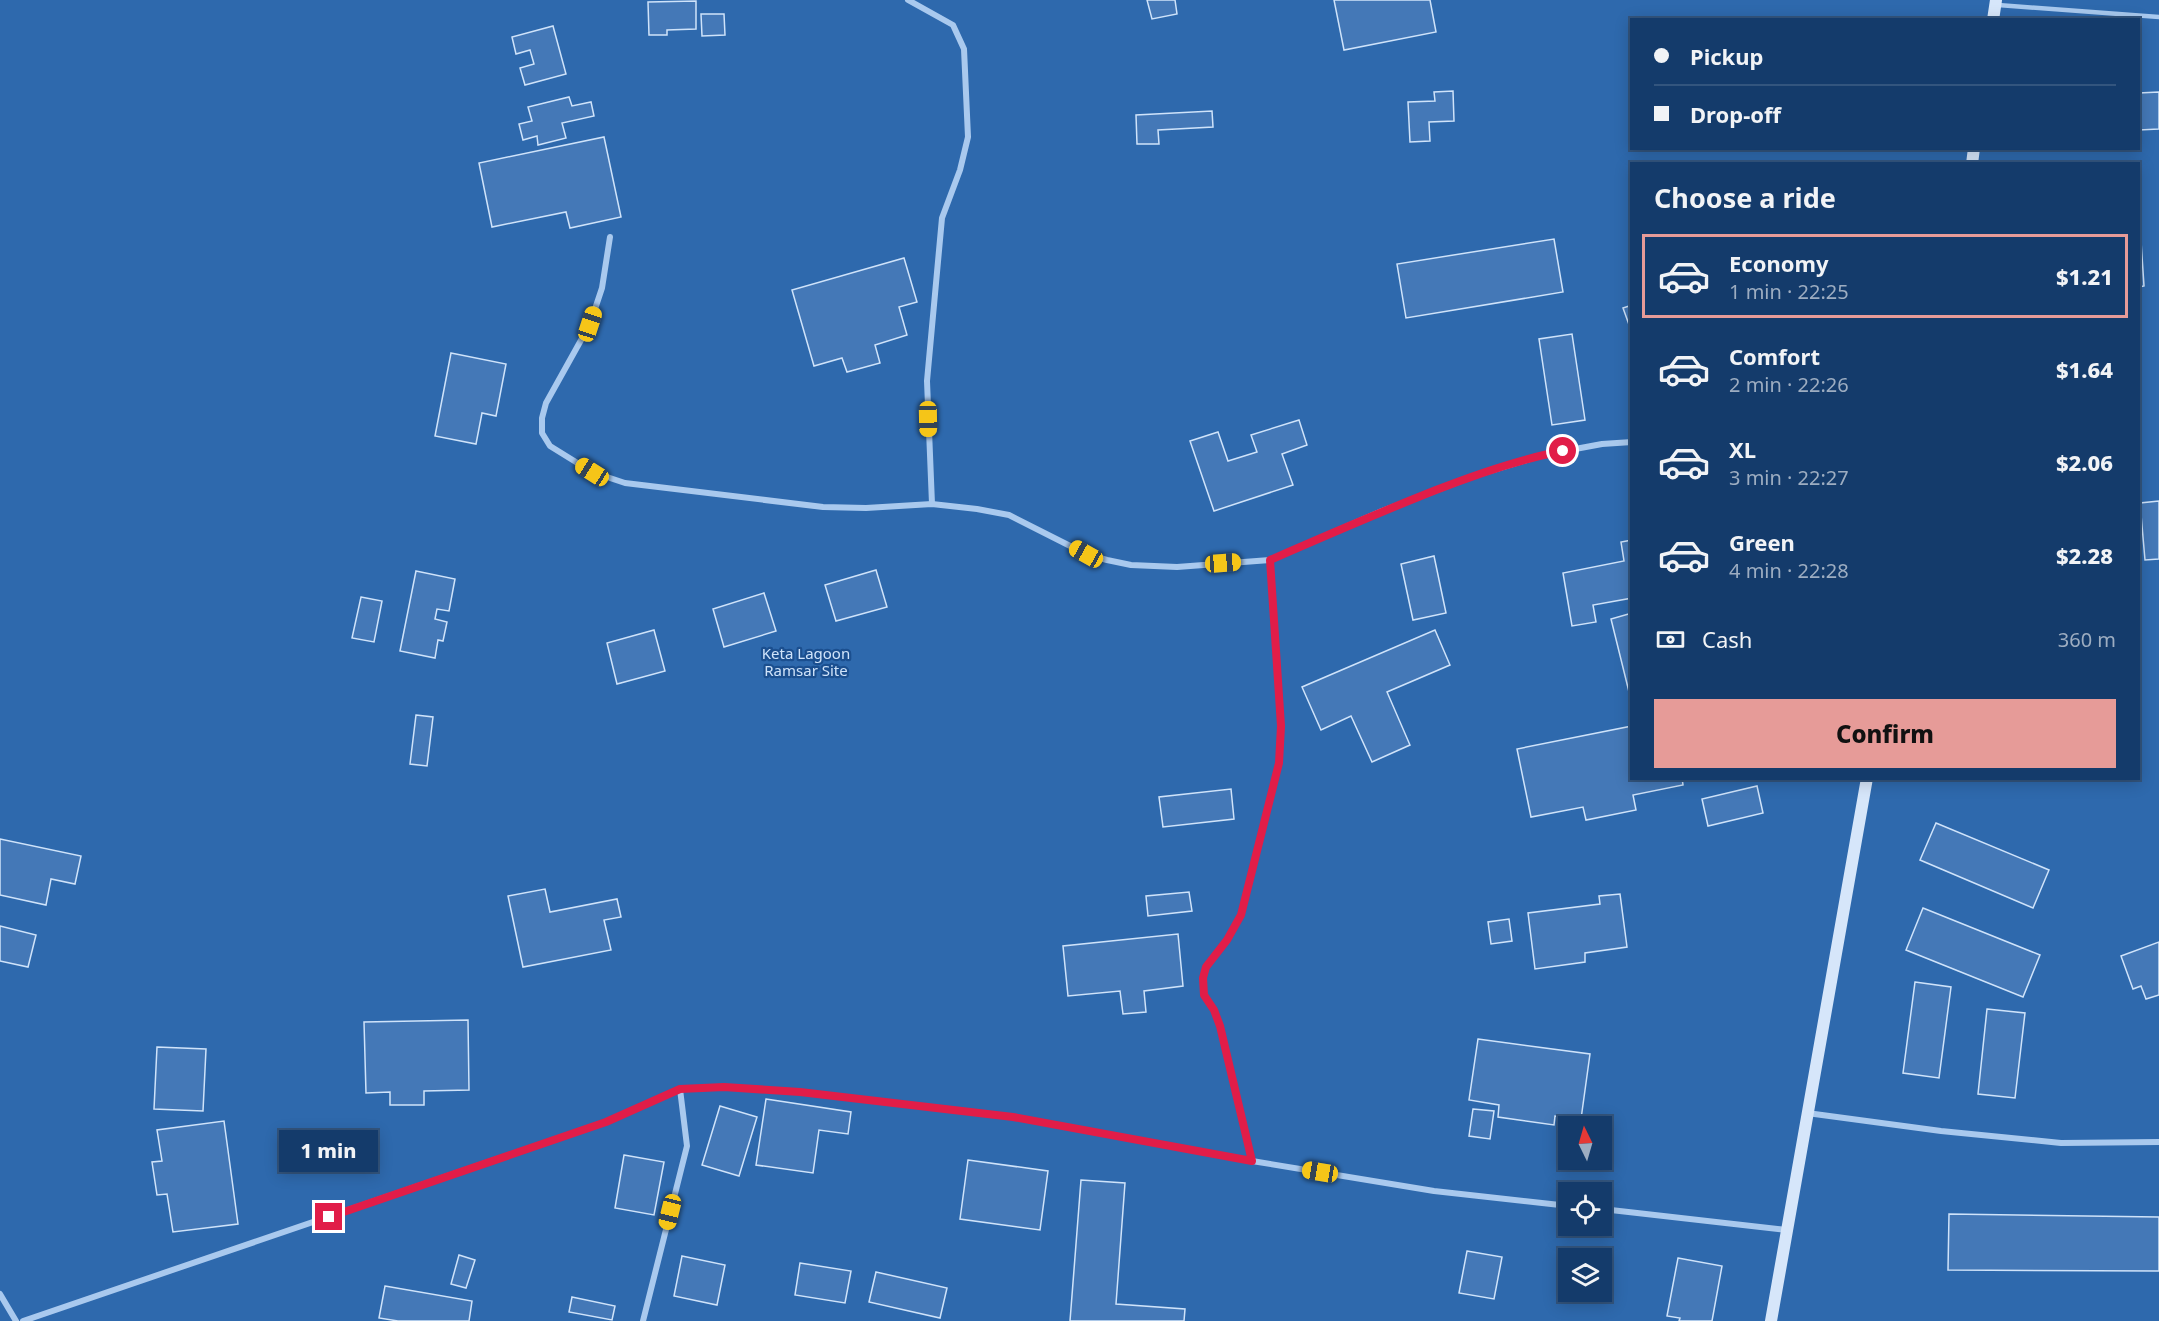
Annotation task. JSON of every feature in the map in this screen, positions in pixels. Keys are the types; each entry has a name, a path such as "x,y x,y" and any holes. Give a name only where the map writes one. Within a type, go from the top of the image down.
{"main road":[{"path":"1993,18 1995,3"},
{"path":"1771,1321 1867,780"}],"street":[{"path":"908,0 953,25 964,50 968,137 960,170 942,218 927,381 932,504"},
{"path":"610,237 602,288 590,324 546,403 542,418 542,433 550,446 592,472 625,483 823,507 866,508 932,504 977,509 1009,515 1086,554 1131,565 1176,567 1270,560 1382,511 1474,476 1543,454 1602,444 1630,442"},
{"path":"1252,1161 1220,1026 1214,1010 1204,995 1203,978 1206,967 1227,940 1241,915 1279,763 1281,726 1270,560"},
{"path":"23,1321 595,1126 680,1089 724,1087 800,1092 1013,1117 1252,1161 1434,1191 1558,1205"},
{"path":"643,1321 687,1146 680,1089"},
{"path":"1806,1113 1941,1131 2061,1143 2159,1142"},
{"path":"1612,1210 1787,1230"},
{"path":"0,1294 16,1321"}],"lane":[{"path":"1995,3 2159,17"}],"green space":[{"name":"Keta Lagoon Ramsar Site","path":"0,0 2159,0 2159,1321 0,1321"}],"building":[{"path":"1147,0 1175,0 1177,14 1152,19"},
{"path":"1334,0 1430,0 1436,32 1344,50"},
{"path":"696,1 696,29 667,30 667,35 649,35 648,2"},
{"path":"701,14 724,14 725,35 702,36"},
{"path":"553,26 566,74 525,85 520,68 534,64 530,50 516,54 512,37"},
{"path":"1453,91 1454,121 1429,122 1430,141 1410,142 1408,102 1435,101 1434,92"},
{"path":"2159,92 2159,129 2140,130 2140,93"},
{"path":"569,97 572,106 591,102 594,116 562,123 566,138 538,145 537,136 523,140 519,124 532,121 528,107"},
{"path":"1212,111 1213,127 1158,130 1159,144 1137,144 1136,115"},
{"path":"604,137 621,217 570,228 566,212 492,227 479,163"},
{"path":"1554,239 1563,292 1406,318 1397,264"},
{"path":"2140,241 2141,241 2144,286 2140,287"},
{"path":"904,258 917,302 899,307 907,335 875,345 880,363 847,372 842,358 814,366 792,290"},
{"path":"1630,306 1630,327 1623,308"},
{"path":"1572,334 1585,420 1552,425 1539,339"},
{"path":"451,353 506,364 496,416 482,413 476,444 435,436"},
{"path":"1299,420 1307,445 1282,454 1293,485 1214,511 1190,441 1218,432 1228,461 1257,452 1251,435"},
{"path":"2159,501 2159,559 2145,560 2140,503"},
{"path":"1630,540 1630,598 1593,605 1596,622 1572,626 1563,573 1624,561 1621,542"},
{"path":"1434,556 1446,613 1413,620 1401,564"},
{"path":"876,570 887,607 836,621 825,585"},
{"path":"416,571 455,579 449,611 437,609 435,619 447,622 443,641 438,640 435,658 400,651"},
{"path":"764,593 776,631 724,647 713,609"},
{"path":"361,597 382,601 374,642 352,638"},
{"path":"1630,614 1630,696 1611,619"},
{"path":"654,630 665,671 617,684 607,643"},
{"path":"1435,630 1450,665 1387,692 1410,745 1372,762 1351,716 1321,730 1302,687"},
{"path":"416,715 433,717 427,766 410,764"},
{"path":"1630,726 1630,780 1682,780 1683,785 1633,795 1636,810 1586,820 1583,807 1531,817 1517,749"},
{"path":"1757,786 1763,813 1708,826 1702,799"},
{"path":"1231,789 1234,819 1163,827 1159,797"},
{"path":"1936,823 2049,870 2033,908 1920,860"},
{"path":"0,839 81,856 75,884 51,879 46,905 0,895"},
{"path":"545,889 550,912 617,899 621,917 604,920 611,950 523,967 508,896"},
{"path":"1189,892 1192,911 1148,916 1146,896"},
{"path":"1620,894 1627,947 1585,953 1585,962 1535,969 1528,913 1600,904 1599,896"},
{"path":"1923,908 2040,955 2023,997 1906,950"},
{"path":"1509,919 1512,941 1491,944 1488,922"},
{"path":"0,926 36,935 28,967 0,961"},
{"path":"1178,934 1183,986 1144,991 1146,1012 1123,1014 1120,991 1068,996 1063,946"},
{"path":"2159,942 2159,995 2146,999 2141,986 2133,989 2121,956"},
{"path":"1915,982 1951,987 1939,1078 1903,1073"},
{"path":"1987,1009 2025,1013 2015,1098 1978,1094"},
{"path":"468,1020 469,1090 424,1091 424,1105 390,1105 390,1092 366,1093 364,1022"},
{"path":"1478,1039 1590,1054 1581,1116 1555,1116 1554,1125 1498,1117 1499,1105 1469,1100"},
{"path":"157,1047 206,1049 203,1111 154,1109"},
{"path":"766,1099 851,1112 848,1134 819,1130 813,1173 756,1165"},
{"path":"720,1106 757,1117 739,1176 702,1165"},
{"path":"1473,1109 1494,1111 1490,1139 1469,1136"},
{"path":"224,1121 238,1224 173,1232 167,1194 157,1195 152,1162 162,1161 157,1130"},
{"path":"624,1155 664,1162 654,1215 615,1208"},
{"path":"968,1160 1048,1171 1040,1230 960,1219"},
{"path":"1081,1180 1125,1183 1116,1304 1185,1309 1184,1321 1070,1321"},
{"path":"1949,1214 2159,1217 2159,1271 1948,1270"},
{"path":"1467,1251 1502,1257 1494,1299 1459,1293"},
{"path":"459,1255 475,1260 466,1288 451,1284"},
{"path":"682,1256 725,1265 717,1305 674,1296"},
{"path":"1678,1258 1722,1266 1712,1321 1679,1321 1680,1318 1667,1316"},
{"path":"800,1263 851,1271 845,1303 795,1295"},
{"path":"876,1272 947,1288 940,1318 869,1302"},
{"path":"385,1286 472,1301 469,1321 398,1321 379,1318"},
{"path":"572,1297 615,1306 612,1320 569,1312"}],"route":[{"path":"329,1217 606,1122 680,1089 724,1087 800,1092 1013,1117 1252,1161 1224,1051 1220,1026 1202,988 1206,967 1227,940 1241,915 1279,763 1281,726 1270,560 1382,511 1474,476 1543,454 1563,451"}]}
